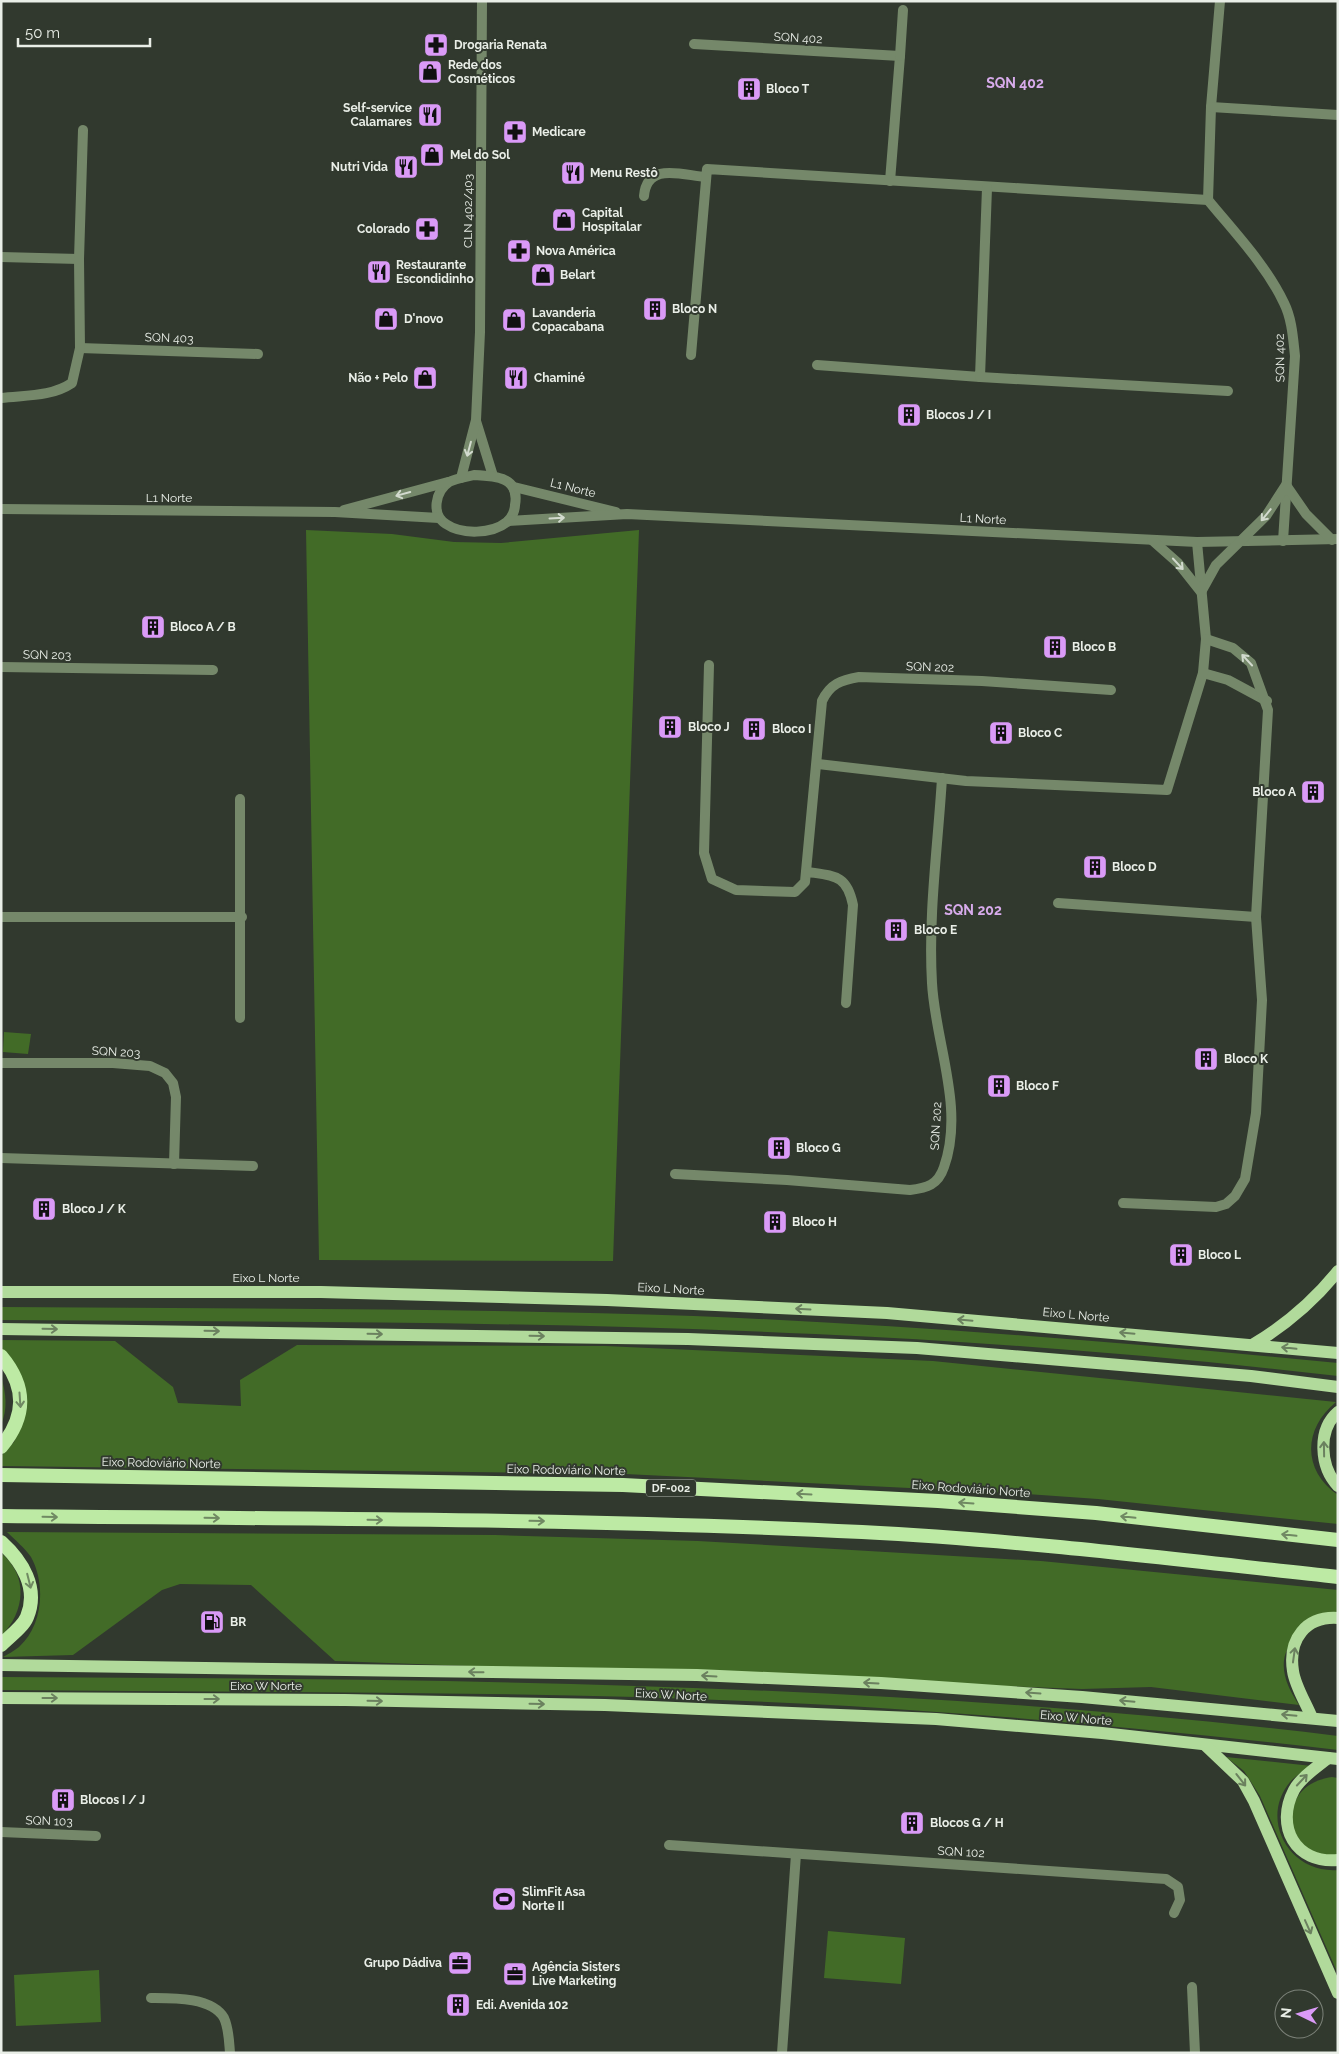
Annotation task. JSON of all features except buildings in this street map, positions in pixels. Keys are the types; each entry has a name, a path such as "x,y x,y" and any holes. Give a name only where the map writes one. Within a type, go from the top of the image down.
{"highway":[{"path":"1,1356 9,1365 18,1385 21,1404 18,1422 12,1434 1,1447"},
{"name":"Eixo Rodoviário Norte","path":"1,1476 623,1485 1096,1513 1338,1540"},
{"path":"1,1516 617,1522 866,1532 1075,1548 1338,1577"},
{"path":"1,1542 12,1552 26,1572 32,1592 27,1618 1,1645"}],"main road":[{"path":"1254,1344 1281,1328 1304,1309 1338,1271"},
{"name":"Eixo L Norte","path":"1,1292 322,1292 616,1300 887,1313 1338,1352"},
{"path":"1,1329 688,1339 897,1347 1251,1376 1338,1386"},
{"path":"1338,1412 1332,1416 1326,1431 1323,1448 1330,1478 1338,1486"},
{"path":"1312,1718 1293,1672 1292,1657 1297,1639 1305,1626 1326,1617 1338,1618"},
{"name":"Eixo W Norte","path":"1,1665 697,1675 881,1683 1082,1697 1338,1720"},
{"name":"Eixo W Norte","path":"1,1698 346,1700 605,1705 936,1719 1102,1733 1333,1759"},
{"path":"1206,1746 1243,1781 1254,1801 1338,1993"},
{"path":"1333,1759 1308,1774 1295,1788 1286,1816 1288,1833 1305,1853 1330,1861 1338,1860"}],"street":[{"name":"CLN 402/403","path":"461,478 476,420 480,332 482,1"},
{"path":"692,355 707,169 988,188 1208,200 1211,107 1220,1"},
{"path":"890,181 903,10"},
{"name":"SQN 402","path":"694,44 900,56"},
{"path":"1211,107 1338,115"},
{"path":"1,398 61,390 72,383 80,348 79,259 83,130"},
{"path":"644,196 648,180 654,175 663,172 706,177"},
{"path":"980,377 988,188"},
{"name":"SQN 402","path":"1208,200 1260,264 1285,304 1292,327 1295,356 1283,541"},
{"path":"1,257 79,259"},
{"name":"SQN 403","path":"80,348 258,354"},
{"path":"817,366 1228,391"},
{"name":"CLN 402/403","path":"476,420 493,476"},
{"path":"474,475 493,476 507,481 514,487 517,495 515,509 508,521 491,530 473,531 446,524 440,518 436,507 438,495 450,482 474,475"},
{"name":"L1 Norte","path":"335,512 450,482"},
{"path":"1201,592 1216,564 1266,516 1286,486 1306,514 1335,539"},
{"name":"L1 Norte","path":"514,487 627,514"},
{"name":"L1 Norte","path":"2,509 335,512 440,518"},
{"name":"L1 Norte","path":"508,521 627,514 1197,542 1335,539"},
{"path":"1152,540 1178,564 1201,592"},
{"path":"818,764 966,781 1167,790 1202,673 1206,639 1197,542"},
{"path":"1122,1203 1216,1207 1226,1204 1235,1196 1245,1178 1256,1113 1262,1000 1256,917 1268,727 1267,700 1251,663 1233,648 1206,639"},
{"name":"SQN 202","path":"709,666 704,853 712,879 736,890 795,892 802,887 808,872 822,701 826,692 844,679 859,677 982,681 1111,690"},
{"name":"SQN 203","path":"1,667 213,670"},
{"path":"1202,673 1228,680 1267,700"},
{"name":"SQN 202","path":"676,1174 787,1180 910,1190 927,1188 937,1182 944,1167 950,1138 950,1109 932,984 932,945 942,778"},
{"path":"240,799 242,918 240,1018"},
{"path":"808,872 833,876 844,881 850,890 853,906 846,1002"},
{"path":"1058,903 1256,917"},
{"path":"1,917 242,918"},
{"name":"SQN 203","path":"1,1063 114,1063 150,1066 165,1073 173,1083 176,1098 174,1164"},
{"path":"1,1158 253,1166"},
{"name":"SQN 103","path":"1,1832 96,1836"},
{"name":"SQN 102","path":"669,1845 1124,1874 1166,1879 1178,1887 1180,1900 1174,1914"},
{"path":"782,2053 796,1854"},
{"path":"1192,1986 1195,2053"},
{"path":"151,1998 183,1998 211,2007 223,2017 228,2032 230,2053"}],"green space":[{"path":"306,530 392,534 454,542 501,543 639,530 613,1261 319,1260"},
{"path":"4,1032 31,1034 28,1054 3,1052"},
{"path":"1,1307 521,1312 694,1316 855,1324 1177,1348 1338,1363 1338,1376 1077,1350 881,1337 510,1324 1,1320"},
{"path":"1,1340 115,1341 173,1387 178,1403 241,1406 240,1380 297,1345 605,1346 933,1361 1336,1402 1317,1424 1311,1449 1313,1462 1318,1474 1326,1485 1338,1495 1338,1524 1098,1499 625,1474 1,1466 1,1456 14,1442 23,1421 7,1354 1,1349"},
{"path":"1,1376 6,1401 1,1425"},
{"path":"7,1532 495,1535 698,1541 1041,1561 1338,1590 1338,1614 1299,1636 1291,1643 1287,1651 1284,1659 1285,1675 1287,1683 1299,1705 1151,1687 1082,1689 335,1661 251,1585 180,1584 162,1590 73,1655 3,1657 19,1647 27,1638 33,1628 40,1604 39,1580 31,1557"},
{"path":"1,1553 16,1572 20,1583 20,1594 15,1616 1,1636"},
{"path":"1,1677 503,1682 837,1694 1005,1704 1171,1718 1338,1736 1338,1750 1094,1725 849,1706 637,1697 531,1695 1,1690"},
{"path":"1226,1757 1312,1766 1290,1782 1281,1797 1278,1812 1279,1827 1284,1841 1293,1854 1305,1863 1321,1869 1338,1870 1338,1974 1260,1796 1244,1771"},
{"path":"1332,1777 1338,1778 1338,1855 1320,1854 1306,1847 1297,1836 1292,1822 1293,1808 1299,1794 1312,1783"},
{"path":"828,1931 905,1938 901,1984 824,1978"},
{"path":"99,1970 101,2022 16,2026 14,1975"}],"place":[{"name":"Drogaria Renata","path":"436,45"},
{"name":"Rede dos Cosméticos","path":"430,72"},
{"name":"Bloco T","path":"749,89"},
{"name":"Self-service Calamares","path":"430,115"},
{"name":"Medicare","path":"515,132"},
{"name":"Mel do Sol","path":"432,155"},
{"name":"Nutri Vida","path":"406,167"},
{"name":"Menu Restô","path":"573,173"},
{"name":"Capital Hospitalar","path":"564,220"},
{"name":"Colorado","path":"427,229"},
{"name":"Nova América","path":"519,251"},
{"name":"Restaurante Escondidinho","path":"379,272"},
{"name":"Belart","path":"543,275"},
{"name":"Bloco N","path":"655,309"},
{"name":"D'novo","path":"386,319"},
{"name":"Lavanderia Copacabana","path":"514,320"},
{"name":"Não + Pelo","path":"425,378"},
{"name":"Chaminé","path":"516,378"},
{"name":"Blocos J / I","path":"909,415"},
{"name":"Bloco A / B","path":"153,627"},
{"name":"Bloco B","path":"1055,647"},
{"name":"Bloco J","path":"670,727"},
{"name":"Bloco I","path":"754,729"},
{"name":"Bloco C","path":"1001,733"},
{"name":"Bloco A","path":"1313,792"},
{"name":"Bloco D","path":"1095,867"},
{"name":"Bloco E","path":"896,930"},
{"name":"Bloco K","path":"1206,1059"},
{"name":"Bloco F","path":"999,1086"},
{"name":"Bloco G","path":"779,1148"},
{"name":"Bloco J / K","path":"44,1209"},
{"name":"Bloco H","path":"775,1222"},
{"name":"Bloco L","path":"1181,1255"},
{"name":"BR","path":"212,1622"},
{"name":"Blocos I / J","path":"63,1800"},
{"name":"Blocos G / H","path":"912,1823"},
{"name":"SlimFit Asa Norte II","path":"504,1899"},
{"name":"Grupo Dádiva","path":"460,1963"},
{"name":"Agência Sisters Live Marketing","path":"515,1974"},
{"name":"Edi. Avenida 102","path":"458,2005"}],"district":[{"name":"SQN 402","path":"1015,83"},
{"name":"SQN 202","path":"973,910"}]}
